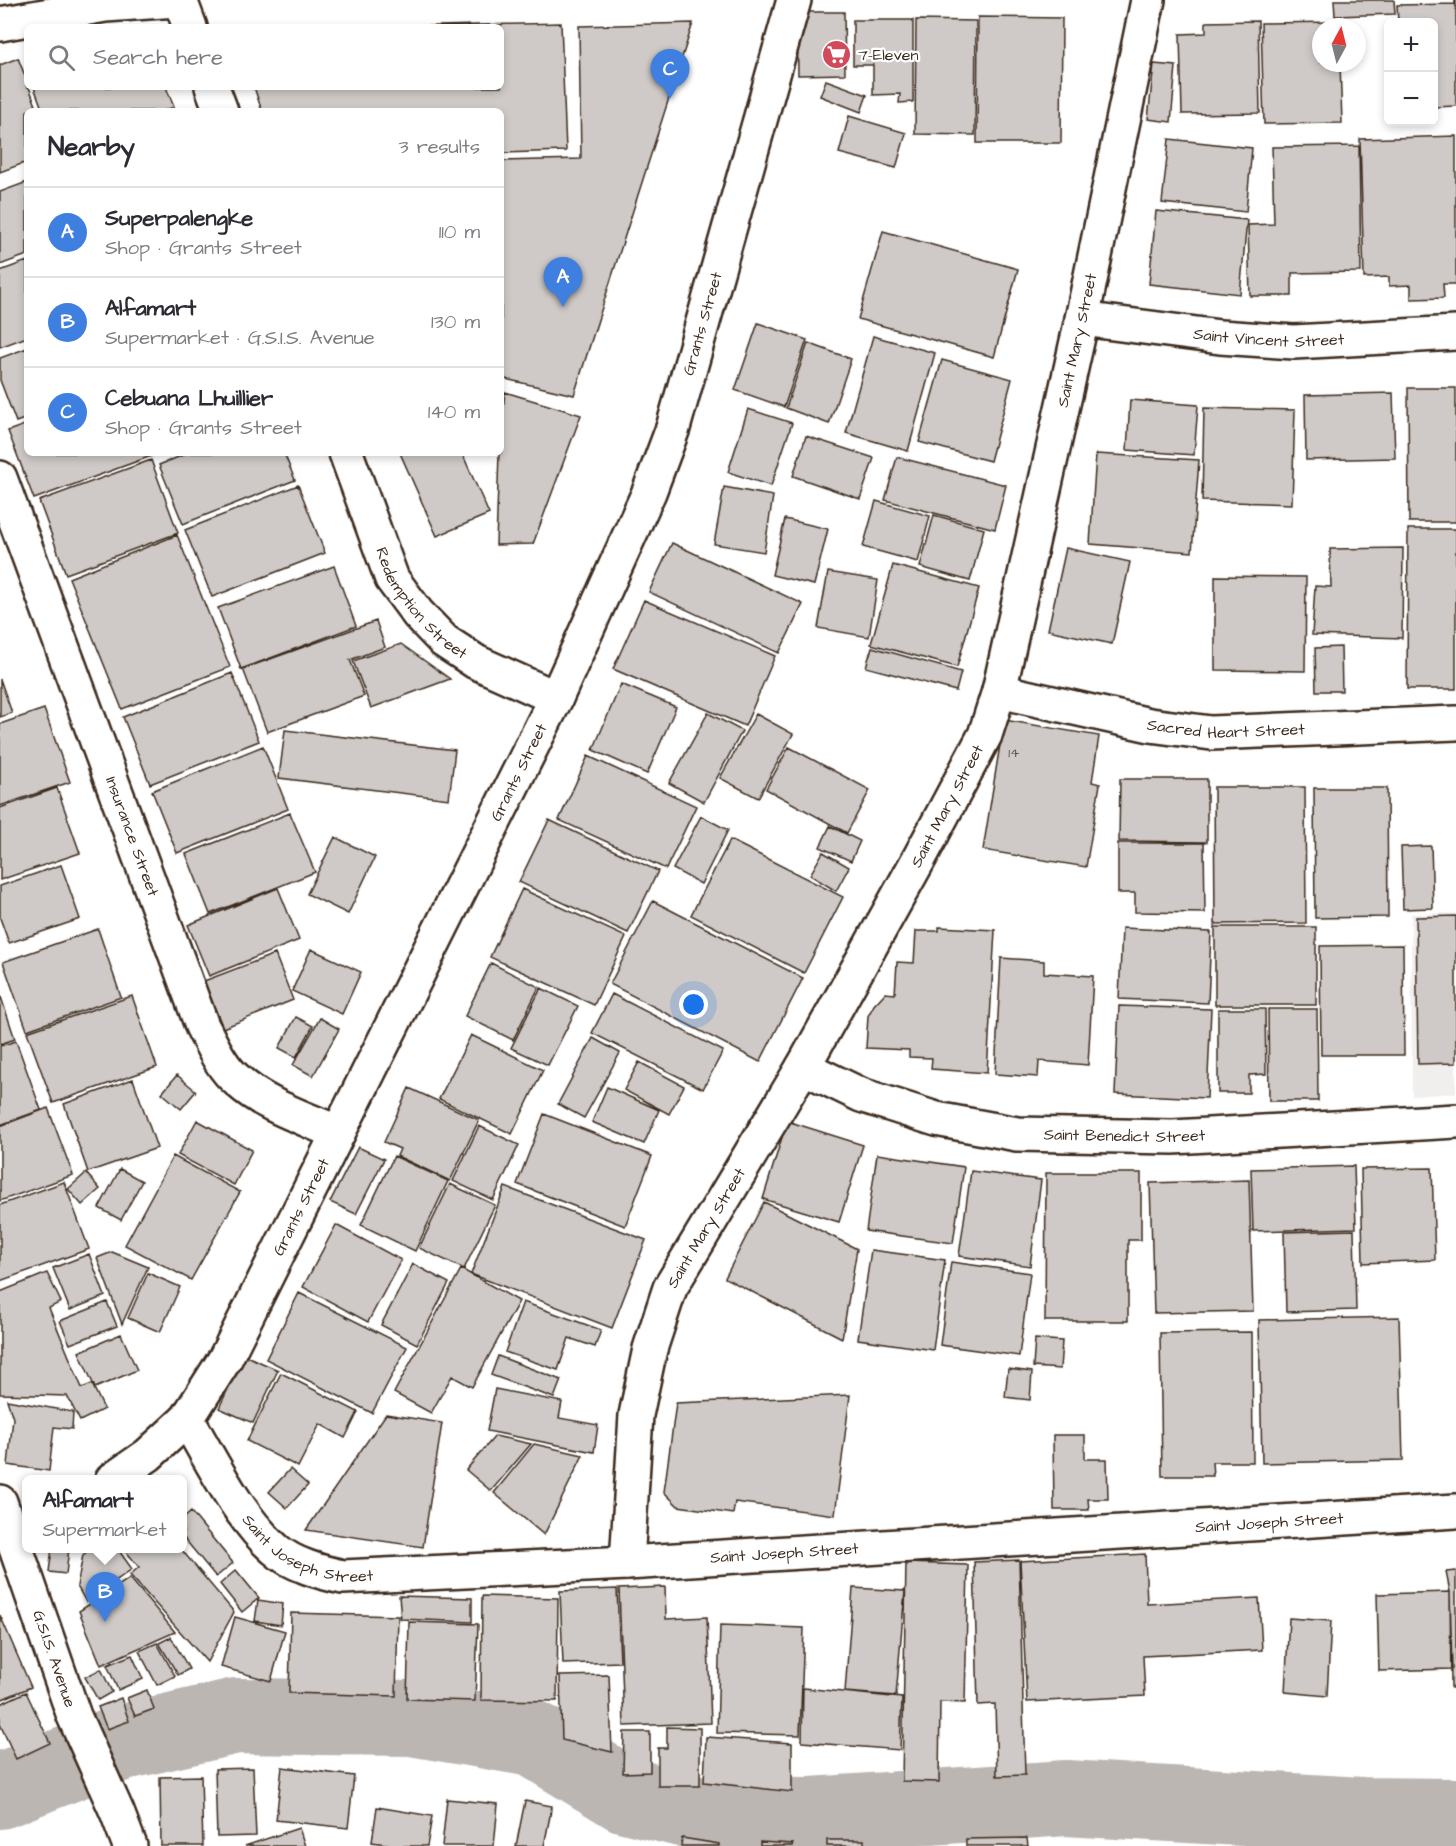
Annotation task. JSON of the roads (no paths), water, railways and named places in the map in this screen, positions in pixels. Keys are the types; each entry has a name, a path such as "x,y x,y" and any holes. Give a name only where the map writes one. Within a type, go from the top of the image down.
{"street":[{"path":"0,24 105,5 178,0 189,24"},
{"name":"Grants Street","path":"118,1475 148,1455 187,1419 225,1359 556,698 649,492 673,428 794,0"},
{"name":"Saint Mary Street","path":"627,1563 636,1415 650,1349 670,1288 803,1067 985,735 999,691 1082,319 1148,0"},
{"path":"213,90 220,108"},
{"name":"Saint Vincent Street","path":"1082,319 1220,337 1294,342 1456,333"},
{"name":"Redemption Street","path":"347,456 392,579 418,614 444,641 476,662 556,698"},
{"name":"Insurance Street","path":"0,478 202,1026 219,1058 237,1081 265,1100 338,1133"},
{"name":"Sacred Heart Street","path":"999,691 1150,725 1211,734 1456,723"},
{"name":"Saint Benedict Street","path":"803,1067 861,1095 936,1119 1017,1134 1173,1137 1456,1121"},
{"name":"Saint Joseph Street","path":"187,1419 241,1510 276,1550 307,1567 343,1577 627,1563 1456,1511"},
{"name":"G.S.I.S. Avenue","path":"0,1502 13,1534 74,1716 130,1846"}],"waterway":[{"path":"0,1791 124,1742 236,1716 412,1718 534,1739 626,1795 701,1814 811,1815 1066,1798 1362,1815 1456,1816"}],"place":[{"name":"7-Eleven","path":"837,55"},
{"name":"Cebuana Lhuillier","path":"670,99"},
{"name":"Superpalengke","path":"563,307"},
{"name":"Alfamart","path":"105,1622"}]}
